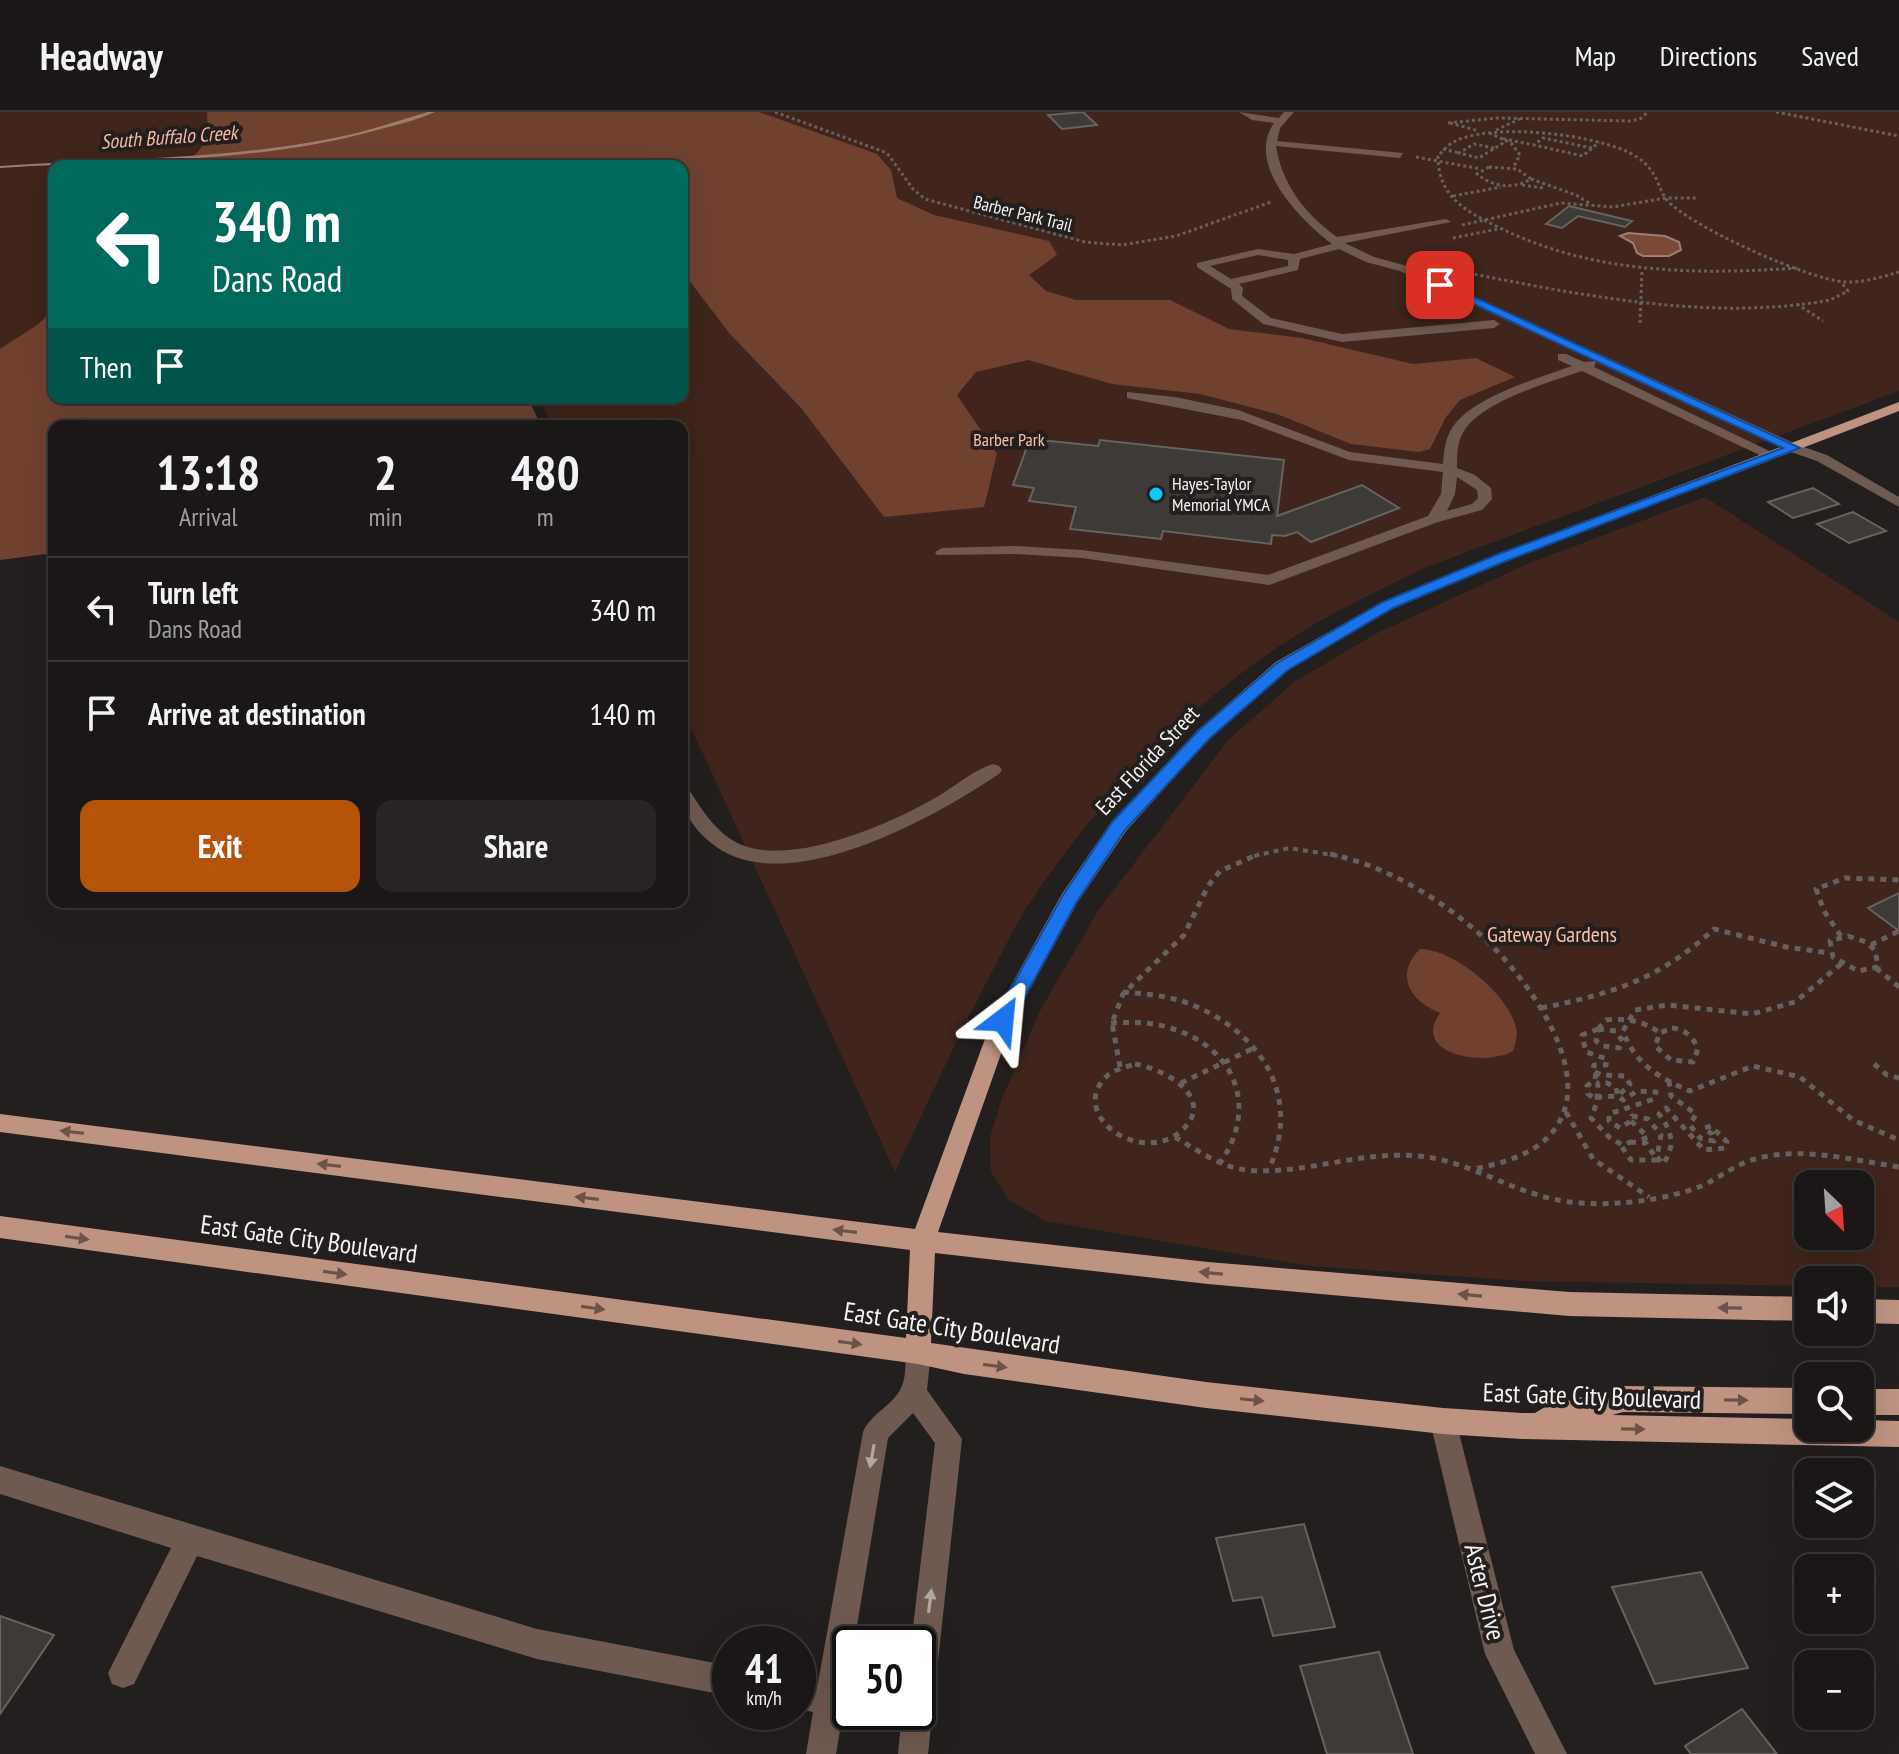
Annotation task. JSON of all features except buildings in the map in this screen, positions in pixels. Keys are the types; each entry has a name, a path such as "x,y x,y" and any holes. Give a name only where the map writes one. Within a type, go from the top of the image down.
{"main road":[{"name":"East Florida Street","path":"918,1352 923,1241 1003,1020 1069,899 1119,826 1204,734 1282,666 1388,605 1501,558 1899,406"},
{"path":"0,1123 923,1241 1208,1273 1553,1302 1794,1309"},
{"name":"East Gate City Boulevard","path":"0,1227 918,1352 964,1362 1206,1395 1443,1421 1522,1426 1899,1434"},
{"path":"1874,1311 1899,1312"},
{"path":"1522,1426 1623,1399 1794,1401"},
{"path":"1874,1402 1899,1402"}],"street":[{"path":"1244,112 1255,118 1280,121"},
{"path":"1289,112 1280,121 1270,143 1271,160 1302,211 1342,246 1377,264 1386,273 1584,367 1783,452 1822,458 1899,503"},
{"path":"1270,143 1400,155"},
{"path":"1342,246 1452,226"},
{"path":"1452,226 1294,257 1258,252 1201,265 1237,288 1236,297 1267,321 1342,338 1494,324"},
{"path":"1229,283 1294,268 1294,257"},
{"path":"1377,264 1403,268 1603,360 1783,452"},
{"path":"1433,519 1447,504 1452,488 1449,469 1451,449 1459,427 1479,410 1505,396 1603,360"},
{"path":"942,552 1015,550 1082,554 1269,580 1433,519 1477,507 1485,499 1484,488 1474,479 1449,469 1351,457 1245,417 1132,395"},
{"path":"688,802 706,830 733,849 765,856 811,853 856,844 899,827 936,808 993,770"},
{"path":"821,1754 876,1432 914,1394 918,1352"},
{"path":"914,1394 949,1439 928,1626"},
{"name":"Aster Drive","path":"1443,1421 1500,1654 1552,1754"},
{"path":"0,1480 537,1644 712,1678"},
{"path":"123,1673 190,1540"},
{"path":"816,1697 830,1700"},
{"path":"913,1754 916,1730"}],"path":[{"name":"Barber Park Trail","path":"775,112 887,153 900,165 911,189 925,199 1085,242 1123,245 1154,242 1194,231 1290,194"},
{"path":"1600,141 1583,156 1448,123 1470,119 1631,121 1640,119 1648,112"},
{"path":"1776,112 1899,136"},
{"path":"1494,132 1521,119"},
{"path":"1797,268 1693,274 1642,270 1553,251 1485,220 1453,196 1437,173 1436,164 1443,149 1456,139 1486,132 1538,131 1600,141 1621,148 1647,165 1666,198 1678,209 1715,231 1797,268 1841,282 1899,272"},
{"path":"1534,145 1543,138 1592,148"},
{"path":"1456,139 1494,148"},
{"path":"1443,149 1479,158 1504,139"},
{"path":"1504,139 1515,146 1520,155 1513,168"},
{"path":"1459,153 1474,144"},
{"path":"1486,190 1484,181 1477,174 1482,169 1513,168 1553,189"},
{"path":"1518,185 1531,179"},
{"path":"1484,181 1510,186"},
{"path":"1453,196 1518,185 1576,195 1592,205"},
{"path":"1452,226 1555,203 1613,207 1666,198 1697,198"},
{"path":"1448,238 1499,229"},
{"path":"1640,323 1642,270"},
{"path":"1458,271 1595,298 1740,307 1845,295 1848,291 1841,282"},
{"path":"1796,303 1823,321"},
{"path":"1120,1067 1111,1042 1111,1023 1123,992 1184,936 1220,871 1250,857 1286,847 1332,854 1387,875 1458,916 1489,943 1541,1008 1565,1070 1568,1084 1565,1111 1553,1132 1530,1150 1507,1162 1475,1169"},
{"path":"1841,936 1824,911 1816,889 1824,882 1860,876 1899,880"},
{"path":"1541,1008 1611,995 1655,976 1691,953 1714,929 1786,947 1830,953 1841,964 1858,971 1876,968 1899,985"},
{"path":"1871,945 1899,931"},
{"path":"1830,953 1830,941 1841,936 1857,938 1871,945 1880,957 1876,968"},
{"path":"1841,964 1795,1002 1752,1014 1668,1005 1635,1010 1623,1031 1630,1052 1648,1071 1690,1091 1753,1066 1800,1077 1853,1120 1899,1140"},
{"path":"1123,992 1160,995 1199,1007 1234,1029 1254,1048 1277,1087 1282,1104 1282,1140 1269,1170"},
{"path":"1597,1100 1599,1097 1618,1096 1630,1084 1615,1073 1592,1071 1594,1065 1606,1065 1607,1059 1586,1052 1582,1035 1598,1029 1616,1031 1623,1042 1619,1048 1603,1046 1596,1041 1598,1029 1606,1020 1629,1020 1651,1025 1660,1033"},
{"path":"1111,1023 1140,1022 1173,1029 1200,1042 1223,1063 1238,1092 1241,1121 1238,1137 1220,1163"},
{"path":"1665,1029 1679,1029 1693,1035 1698,1049 1693,1062 1677,1062 1661,1056 1655,1046 1660,1033 1665,1029"},
{"path":"1181,1083 1254,1048"},
{"path":"1874,1064 1887,1075 1899,1078"},
{"path":"1150,1065 1165,1070 1181,1083 1191,1102 1191,1115 1175,1137 1144,1145 1128,1141 1102,1123 1095,1110 1094,1097 1098,1084 1107,1074 1120,1067 1150,1065"},
{"path":"1596,1073 1595,1079 1587,1086 1588,1094 1597,1100"},
{"path":"1637,1142 1646,1143 1663,1164 1672,1151 1671,1133 1659,1114 1666,1108 1678,1117 1684,1132 1696,1146 1719,1151 1725,1148 1727,1142 1711,1126 1704,1128 1712,1134 1714,1141 1700,1138 1690,1125 1696,1114 1671,1096 1669,1081"},
{"path":"1598,1083 1607,1083 1616,1088 1623,1100 1637,1091 1656,1092 1654,1099 1609,1114 1609,1121 1614,1127 1626,1126 1632,1116 1640,1115 1656,1126 1661,1135 1657,1160 1640,1164 1625,1155 1622,1147 1591,1118 1598,1083"},
{"path":"1565,1111 1593,1159 1649,1197"},
{"path":"1622,1147 1648,1137 1631,1121"},
{"path":"1175,1137 1220,1163 1246,1170 1269,1170 1375,1154 1427,1157 1475,1169 1533,1194 1563,1202 1620,1203 1697,1188 1724,1171 1756,1159 1803,1152 1899,1167"}],"green space":[{"path":"0,112 207,112 208,139 191,160 48,160 48,315 0,349"},
{"name":"Barber Park","path":"504,112 1899,112 1899,391 1427,567 1314,625 1241,673 1172,732 1109,798 1027,907 955,1045 895,1172 688,721 688,420 549,420 543,404 688,404 688,160 662,160"},
{"name":"Gateway Gardens","path":"1705,497 1899,622 1899,1287 1874,1287 1874,1266 1794,1266 1794,1286 1524,1281 1309,1266 1045,1221 1009,1200 991,1172 990,1137 1002,1098 1041,1009 1098,911 1228,740 1293,683 1375,634 1527,564"}],"shaded area":[{"path":"207,112 759,112 877,154 891,170 897,198 934,215 1049,241 1057,255 1029,275 1046,291 1076,300 1170,300 1229,329 1302,338 1413,364 1476,358 1515,377 1460,400 1446,417 1430,449 1419,452 1351,444 1277,414 1200,394 1112,384 1028,360 976,372 957,395 997,454 984,507 884,517 802,409 730,334 688,279 688,160 191,160 208,139"},
{"path":"1628,233 1665,236 1679,242 1681,250 1669,256 1643,256 1637,253 1633,243 1620,236"},
{"path":"48,315 48,404 531,404 538,420 48,420 48,554 0,560 0,349"},
{"path":"1420,949 1449,957 1480,977 1493,990 1513,1018 1517,1032 1513,1051 1486,1058 1455,1054 1443,1048 1435,1039 1433,1027 1440,1013 1421,1002 1407,978 1412,959"}],"waterway":[{"name":"South Buffalo Creek","path":"121,160 291,147 345,137 433,112"},
{"name":"South Buffalo Creek","path":"0,167 48,164"}],"place":[{"name":"Hayes-Taylor Memorial YMCA","path":"1156,494"}],"route":[{"path":"1003,1020 1069,899 1119,826 1204,734 1282,666 1388,605 1501,558 1793,448 1440,285"}]}
